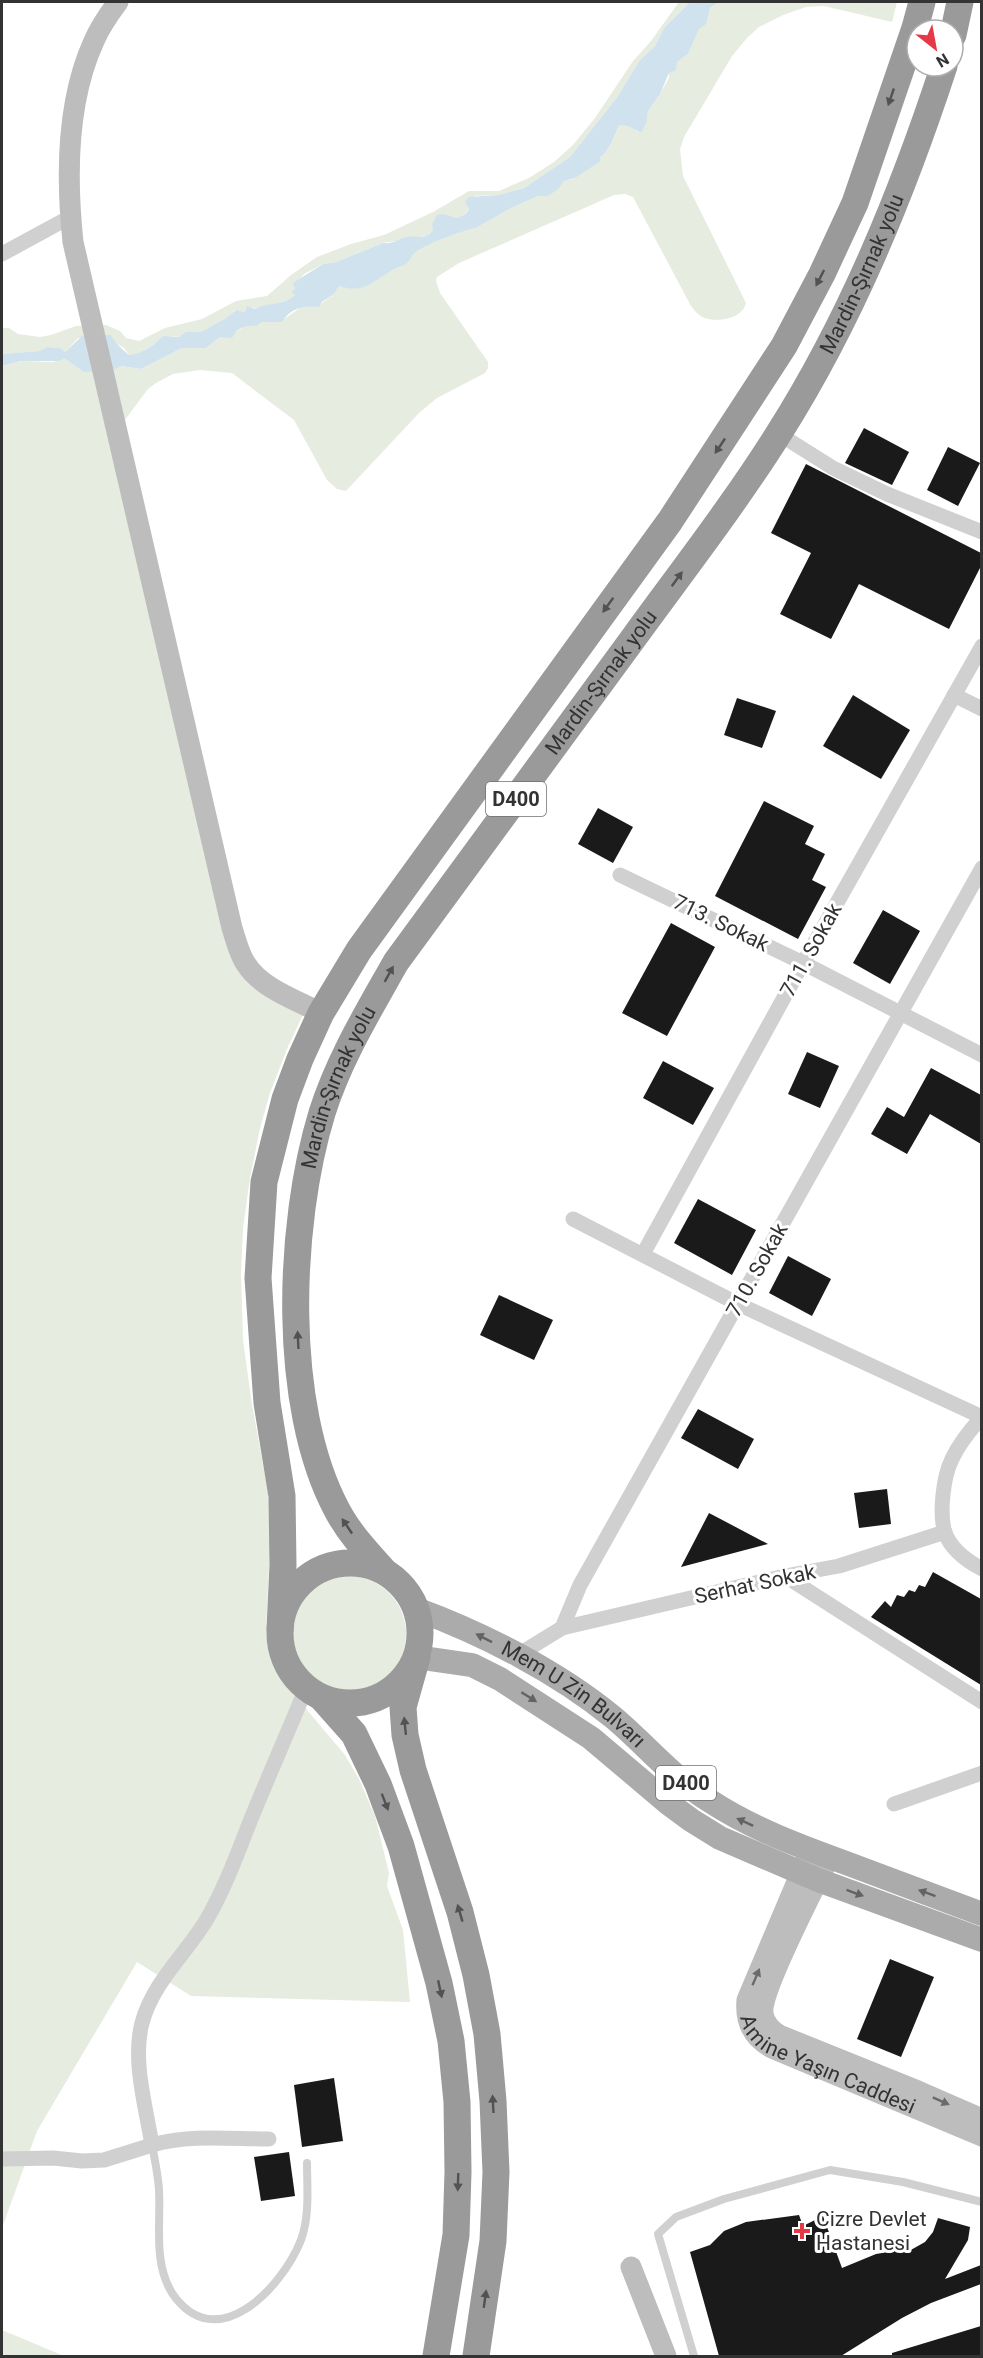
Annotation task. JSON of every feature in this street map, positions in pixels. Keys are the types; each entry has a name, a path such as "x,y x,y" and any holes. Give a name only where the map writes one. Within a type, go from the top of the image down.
{"highway":[{"path":"436,2356 456,2235 457,2102 451,2041 425,1927 386,1804 354,1734 315,1693 291,1672 282,1651 280,1629 283,1565 282,1496 267,1403 258,1278 264,1182 285,1099 300,1059 321,1013 359,950 670,521 784,346 822,274 855,203 922,2"},
{"path":"957,18 960,2"},
{"name":"Mardin-Şırnak yolu","path":"384,1571 352,1535 337,1512 314,1453 302,1396 298,1334 297,1244 306,1182 322,1113 336,1075 396,962 694,556 779,434 817,367 889,219 940,78"},
{"path":"280,1629 283,1612 290,1596 302,1582 332,1565 350,1563 368,1565 384,1571 398,1581 409,1594 416,1609 420,1625 420,1641 403,1707 405,1735 413,1770 460,1912 476,1975 487,2034 493,2101 496,2172 493,2241 476,2356"},
{"path":"315,1693 345,1703 368,1701 389,1692 405,1677 417,1657"}],"main road":[{"name":"Mem U Zin Bulvarı","path":"416,1609 461,1626 518,1655 612,1717 708,1800 733,1816 820,1853 981,1914"},
{"name":"Mem U Zin Bulvarı","path":"417,1657 472,1665 500,1679 591,1738 691,1820 747,1850 981,1940"}],"street":[{"path":"118,2 94,41 80,78 71,141 70,217 73,242 232,928 245,963 255,975 264,983 321,1013"},
{"path":"2,254 70,217"},
{"path":"779,434 834,468 887,494 981,532"},
{"name":"711. Sokak","path":"643,1254 981,646"},
{"path":"954,695 981,709"},
{"name":"710. Sokak","path":"562,1628 580,1586 901,1015 981,868"},
{"name":"713. Sokak","path":"621,874 803,963 981,1055"},
{"path":"573,1219 738,1304 981,1417 968,1432 947,1470 942,1508 945,1532 957,1551 981,1569"},
{"name":"Serhat Sokak","path":"562,1628 785,1576 839,1566 945,1532"},
{"path":"785,1576 981,1701"},
{"path":"518,1655 562,1628"},
{"path":"152,2145 140,2065 142,2024 161,1981 207,1920 315,1693"},
{"path":"894,1804 981,1773"},
{"name":"Amine Yaşın Caddesi","path":"820,1853 747,2000 747,2017 755,2036 772,2048 981,2136"},
{"name":"Amine Yaşın Caddesi","path":"810,1876 763,2010 768,2026 779,2035 981,2119"},
{"path":"2,2159 104,2160 165,2141 269,2139"},
{"path":"632,2267 666,2356"}],"lane":[{"path":"152,2145 159,2190 158,2244 164,2273 171,2292 181,2306 192,2314 217,2323 244,2314 258,2303 288,2266 301,2239 308,2211 307,2163"},
{"path":"694,2356 658,2234 676,2217 724,2199 830,2170 903,2182 981,2202"}],"shaded area":[{"path":"679,2 690,2 664,28 655,46 643,57 618,96 570,157 524,188 498,195 475,196 466,214 457,218 444,214 435,221 433,230 426,236 383,243 336,262 323,264 304,274 294,286 295,289 291,292 295,295 291,299 256,309 253,307 245,312 235,310 225,320 207,330 166,338 135,354 129,355 124,348 114,342 113,338 78,338 65,352 59,348 47,347 39,351 2,354 2,328 9,328 18,334 40,337 76,326 106,325 120,331 126,338 139,341 165,328 202,319 236,301 267,296 317,257 384,235 433,212 469,191 499,191 529,178 554,162 573,145 595,118 633,61 651,41"},
{"path":"719,2 897,2 892,22 824,6 806,7 759,27 732,56 684,137 680,149 683,176 746,303 739,313 727,319 714,320 697,313 691,306 633,197 625,194 614,195 459,263 437,277 440,293 488,362 488,368 485,373 437,398 419,413 346,491 337,489 327,480 294,420 232,373 200,370 173,374 148,389 124,421 245,963 307,1006 270,1093 250,1178 243,1228 241,1274 243,1340 268,1491 271,1528 266,1630 269,1652 281,1679 345,1755 359,1779 375,1816 389,1873 387,1886 403,1930 410,2002 191,1996 137,1962 37,2131 2,2228 2,366 22,361 53,362 65,359 81,370 121,366 141,369 182,348 206,348 220,337 234,333 248,324 257,326 262,322 280,322 304,305 317,307 334,294 339,286 354,288 367,285 409,261 413,253 426,246 453,234 476,228 538,196 548,196 563,181 573,179 600,162 600,158 609,147 619,125 627,124 638,132 647,121 648,111 669,78 669,73 677,62 688,54 699,28 705,24 710,8"},
{"path":"348,1576 370,1580 389,1593 402,1612 406,1634 402,1656 389,1675 370,1688 348,1692 326,1688 307,1675 294,1656 290,1634 294,1612 307,1593 326,1580"},
{"path":"2,2330 64,2356 2,2356"}],"water":[{"path":"690,2 719,2 710,8 706,24 699,29 688,54 677,62 676,70 669,73 660,94 648,111 642,132 619,125 609,147 600,158 600,162 575,178 564,181 548,196 538,196 476,228 425,246 413,254 406,264 367,286 355,289 339,286 334,294 322,302 319,307 298,308 289,313 282,322 262,322 257,326 242,328 236,331 232,338 220,337 206,348 182,348 141,369 121,366 114,370 84,372 65,359 21,361 2,366 2,354 39,351 47,347 60,348 65,352 82,336 111,335 129,355 147,349 163,336 179,337 186,332 201,332 236,310 245,312 247,306 256,309 291,298 295,295 291,292 295,289 293,283 323,264 336,262 383,243 427,235 433,230 432,224 437,215 444,214 457,218 466,214 469,209 465,202 469,197 498,195 524,188 570,157 618,96 641,59 655,46 664,28"}],"building":[{"path":"864,428 909,452 892,485 845,463"},
{"path":"948,447 980,463 958,506 927,490"},
{"path":"806,464 981,553 981,566 949,629 859,584 831,639 780,614 811,553 771,533"},
{"path":"853,695 910,730 881,779 823,746"},
{"path":"737,698 776,711 762,748 724,735"},
{"path":"764,801 814,826 805,844 825,854 812,880 826,887 798,939 715,896"},
{"path":"598,808 633,827 613,863 578,844"},
{"path":"883,910 920,931 890,984 853,963"},
{"path":"671,923 715,947 667,1036 622,1013"},
{"path":"807,1052 839,1066 820,1108 788,1094"},
{"path":"663,1061 714,1088 693,1125 643,1098"},
{"path":"931,1068 981,1095 981,1144 930,1114 907,1154 871,1134 887,1107 904,1117"},
{"path":"698,1199 756,1230 732,1275 674,1243"},
{"path":"788,1256 831,1279 812,1316 769,1293"},
{"path":"499,1295 553,1320 534,1360 480,1335"},
{"path":"698,1409 754,1439 738,1469 681,1438"},
{"path":"887,1489 891,1524 859,1528 854,1493"},
{"path":"709,1513 768,1544 681,1567"},
{"path":"933,1572 981,1599 981,1685 871,1617 885,1601 891,1607 897,1595 904,1597 909,1590 915,1592 919,1585 925,1587"},
{"path":"890,1959 934,1977 901,2057 857,2039"},
{"path":"334,2078 343,2141 302,2147 294,2085"},
{"path":"289,2152 295,2196 261,2201 254,2157"},
{"path":"799,2215 803,2226 823,2216 842,2268 876,2254 909,2251 925,2242 933,2232 938,2218 970,2227 968,2240 945,2279 981,2265 981,2284 931,2303 841,2356 719,2356 690,2252 710,2245 724,2231 746,2222"},
{"path":"981,2326 981,2356 892,2356 892,2353"}],"place":[{"name":"Cizre Devlet Hastanesi","path":"802,2231"}]}
